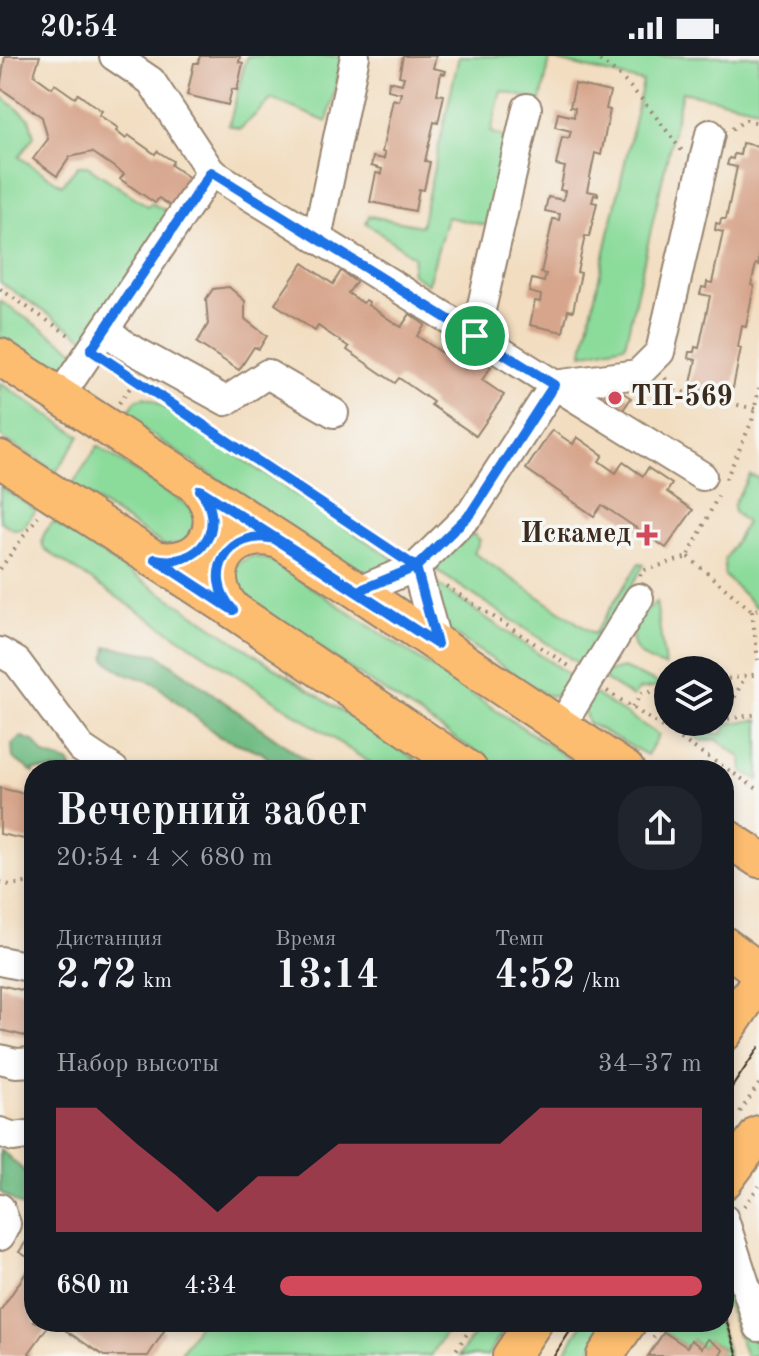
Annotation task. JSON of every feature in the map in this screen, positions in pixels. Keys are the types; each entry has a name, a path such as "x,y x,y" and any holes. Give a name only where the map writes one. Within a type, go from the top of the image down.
{"main road":[{"path":"0,357 611,760"},
{"path":"0,459 233,610 454,760"},
{"path":"155,559 186,559 208,538 212,518 207,498 200,490"},
{"path":"233,610 221,594 219,584 225,555 247,539 275,539"},
{"path":"734,843 759,859"},
{"path":"734,952 759,971"},
{"path":"734,1018 759,981"},
{"path":"734,1157 746,1128"},
{"path":"511,1356 527,1332"},
{"path":"605,1356 621,1332"}],"lane":[{"path":"114,56 154,68 211,172 702,476"},
{"path":"317,238 355,56"},
{"path":"475,336 527,108"},
{"path":"358,591 416,567 471,513 554,385 638,374 660,352 710,134"},
{"path":"60,396 211,172"},
{"path":"99,340 126,346 226,401 267,374 334,413"},
{"path":"416,567 437,644"},
{"path":"561,726 637,591"},
{"path":"0,652 17,662 81,748 99,760"},
{"path":"0,961 24,966"},
{"path":"0,1059 24,1063"},
{"path":"0,1132 14,1137 24,1133"},
{"path":"0,1208 6,1224 0,1236"},
{"path":"734,1250 759,1327"}],"path":[{"path":"593,56 608,65 656,116 700,175"},
{"path":"0,289 99,340 135,381 654,721"},
{"path":"119,404 135,381"},
{"path":"637,591 642,571 688,557 752,421 759,388"},
{"path":"0,569 39,514"},
{"path":"688,557 752,611 759,671 734,678"},
{"path":"752,611 759,609"},
{"path":"734,697 745,676"},
{"path":"632,707 642,693 654,691"},
{"path":"734,718 759,714"},
{"path":"676,736 713,760"},
{"path":"734,774 759,790"},
{"path":"0,882 10,885 24,883"},
{"path":"746,1128 759,1084"},
{"path":"452,1356 468,1332"}],"green space":[{"path":"247,56 343,56 327,122 272,99 240,129 229,125"},
{"path":"459,56 759,56 759,108 682,92 625,345 582,354 643,82 550,59 541,101 501,91 491,132 502,136 508,149 489,226 447,217 428,284 411,273 414,257 366,223 369,216 421,226"},
{"path":"0,95 29,118 34,136 19,157 62,185 78,166 87,166 148,206 151,203 176,216 87,340 0,282"},
{"path":"0,301 83,356 72,368 46,365 0,336"},
{"path":"0,383 80,436 56,472 0,436"},
{"path":"144,397 398,562 367,579 125,417 136,400"},
{"path":"98,446 192,509 198,525 194,541 165,546 72,485"},
{"path":"750,475 759,478 759,606 755,606 724,575 725,560 746,523 734,512 734,503"},
{"path":"0,487 36,510 22,528 13,529 0,521"},
{"path":"53,522 416,760 366,760 44,549 46,531"},
{"path":"473,534 480,540 474,553 594,634 639,563 644,565 582,666 437,571 437,560"},
{"path":"252,556 270,560 571,760 488,760 242,597 232,579 237,564"},
{"path":"434,582 572,677 570,686 558,696 546,695 440,625"},
{"path":"656,602 664,656 654,656 654,662 641,655 633,639 638,621"},
{"path":"107,647 157,654 306,760 270,760 261,752 220,737 154,683 122,672 105,659"},
{"path":"623,668 654,681 654,688 638,690 633,697 604,679 607,672"},
{"path":"593,693 654,732 654,736 658,736 647,755 588,723 584,710"},
{"path":"759,720 759,780 743,771 742,758 716,739 703,741 694,736 734,736 734,722"},
{"path":"22,737 35,742 44,755 61,760 24,760 24,766 13,758 12,744"},
{"path":"0,1149 24,1171 24,1208 0,1192"},
{"path":"734,1282 759,1356 746,1356 734,1324"},
{"path":"194,1332 446,1332 431,1356 179,1356"},
{"path":"475,1332 503,1332 487,1356 459,1356"},
{"path":"578,1332 602,1332 586,1356 562,1356"},
{"path":"664,1332 722,1332 729,1356 719,1356 723,1349 708,1340 702,1348 692,1340 687,1347"}],"building":[{"path":"5,56 40,56 34,75 52,88 55,84 75,98 78,94 102,111 99,115 118,128 116,131 126,139 128,135 155,154 157,151 200,185 180,213 159,198 155,203 120,179 124,174 92,152 70,157 57,176 33,159 48,139 42,117 0,88"},
{"path":"200,56 240,56 239,62 243,63 237,90 232,89 228,105 187,95 194,63 198,63"},
{"path":"403,56 436,56 433,68 446,71 445,74 441,73 437,94 444,95 425,161 430,162 424,190 419,189 415,211 370,202 376,173 381,174 382,169 371,166 373,157 384,159 385,153 382,152 393,99 399,101 401,93 388,90 389,81 402,84 404,77 399,76"},
{"path":"575,84 610,92 606,109 610,110 601,155 595,153 587,191 598,193 592,202 597,203 577,272 581,273 573,311 568,310 563,332 530,325 535,301 540,302 541,295 529,292 532,279 544,282 546,274 541,273 553,219 559,220 560,214 545,211 548,197 563,200 565,191 560,190 565,167 556,165 562,137 569,138 571,131 555,127 558,113 574,117 575,108 570,107"},
{"path":"742,143 759,146 759,265 756,264 751,285 754,286 746,327 742,326 733,388 729,387 728,396 690,388 696,360 688,358 689,352 694,352 695,347 699,348 710,296 700,294 707,282 712,283 723,232 715,230 716,223 720,224 721,219 726,219 737,167 727,165 734,154 740,155"},
{"path":"303,263 333,284 341,271 356,282 348,293 363,303 366,300 368,305 401,327 410,314 425,325 417,336 444,354 446,351 450,354 448,357 466,369 475,356 491,367 482,380 504,395 476,436 399,378 395,383 318,326 315,331 275,304"},
{"path":"229,287 245,301 245,319 267,336 259,349 254,347 239,370 197,343 208,324 206,299 213,289"},
{"name":"ТП-569","path":"608,383 631,398 621,413 598,398"},
{"path":"552,430 573,444 577,437 603,455 599,461 616,473 623,462 643,476 648,468 672,484 667,492 693,510 666,548 602,505 594,516 526,469"},
{"path":"0,788 24,794 24,839 0,834"},
{"path":"0,985 24,991 24,1036 0,1030"},
{"path":"24,1276 24,1332 44,1332 29,1353 33,1356 0,1356 0,1311"},
{"path":"68,1332 163,1332 148,1356 104,1356"},
{"path":"664,1332 687,1347 691,1340 702,1348 708,1339 723,1350 719,1356 648,1356"}],"tram line":[{"path":"734,1084 759,1047"},
{"path":"554,1356 570,1332"},
{"path":"730,1332 738,1356"}],"place":[{"name":"ТП-569","path":"615,398"},
{"name":"Искамед","path":"647,535"}],"route":[{"path":"475,336 211,172 91,350 416,567 437,644 275,539 247,539 225,555 219,584 221,594 233,610 155,559 186,559 203,546 212,518 207,498 200,490 358,591 416,567 471,513 554,385 475,336"}]}
